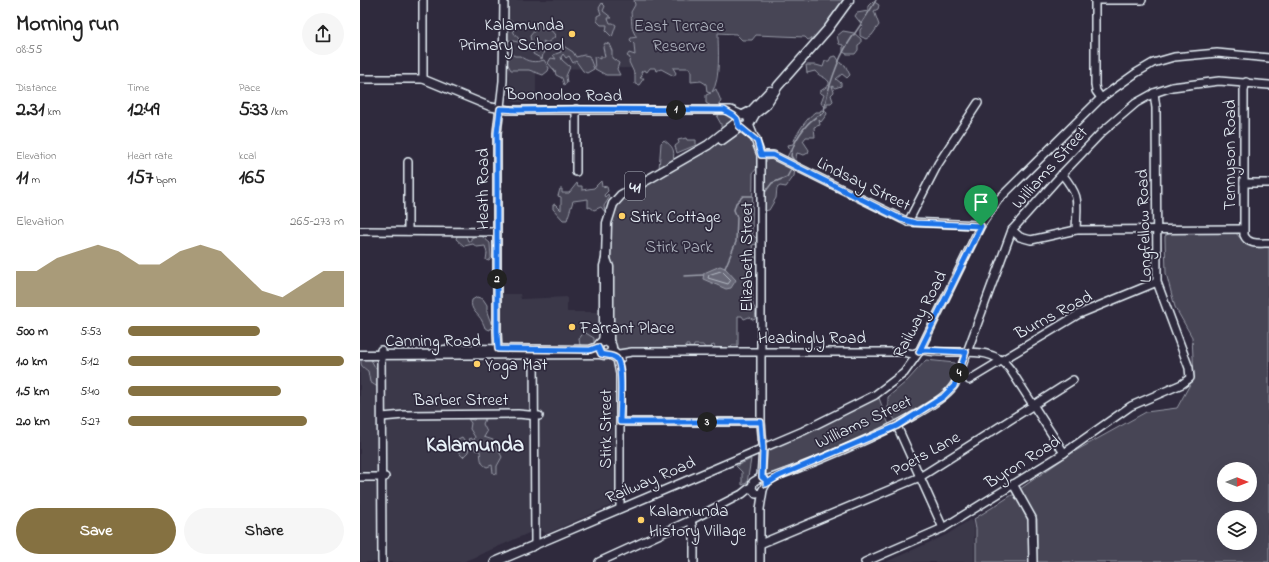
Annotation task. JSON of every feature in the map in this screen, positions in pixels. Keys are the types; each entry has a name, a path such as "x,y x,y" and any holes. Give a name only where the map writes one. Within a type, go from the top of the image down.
{"main road":[{"name":"41","path":"605,348 607,292 604,266 606,259 608,219 617,199 636,186 708,145 724,139 743,122 770,91 778,86 828,29 849,0"},
{"name":"Canning Road","path":"360,355 383,353 537,352 605,348"},
{"name":"Canning Road","path":"360,350 383,353"},
{"name":"Railway Road","path":"495,562 538,544"}],"street":[{"path":"423,79 424,0"},
{"name":"Heath Road","path":"496,352 493,337 497,331 497,133 504,81 504,0"},
{"path":"1101,98 1095,88 1095,0 1142,0"},
{"name":"Railway Road","path":"538,544 761,449 842,413 876,395 904,373 919,352 981,226 1001,196 1101,98 1136,72 1153,63 1174,57 1190,54 1217,53 1269,58"},
{"name":"Boonooloo Road","path":"360,79 423,79 458,94 500,109 724,110 743,122"},
{"name":"Williams Street","path":"754,491 763,482 897,426 950,391 956,382 1012,230 1062,174 1120,115 1136,103 1154,93 1172,87 1199,83 1246,82 1269,85"},
{"name":"Tennyson Road","path":"1243,228 1244,90 1246,82"},
{"name":"Longfellow Road","path":"1154,93 1157,282 1189,368 1190,378"},
{"path":"908,222 938,164 978,103"},
{"path":"576,109 576,172"},
{"name":"Elizabeth Street","path":"743,122 757,141 761,155 760,351 761,449 763,482 760,509 760,562"},
{"name":"Lindsay Street","path":"761,155 773,155 908,222 981,226"},
{"path":"408,162 408,232"},
{"path":"1062,174 1074,189 1077,196 1076,230"},
{"path":"1244,183 1269,183"},
{"path":"1012,230 1020,237 1031,240 1076,230 1243,228 1245,238 1250,242 1269,243"},
{"path":"360,231 497,232"},
{"name":"Burns Road","path":"969,380 1079,314 1157,282"},
{"path":"605,348 619,354"},
{"name":"Stirk Street","path":"605,348 617,359 620,374"},
{"name":"Headingly Road","path":"619,354 632,352 760,351 903,352 913,354 923,350 987,353 1002,360"},
{"path":"537,352 538,544"},
{"path":"382,562 384,414 383,353"},
{"name":"Stirk Street","path":"619,354 622,362 620,374 620,508"},
{"path":"1002,360 1010,369 1064,453"},
{"name":"Byron Road","path":"865,562 943,528 1064,453 1131,406 1182,384 1190,378"},
{"name":"Poets Lane","path":"760,544 920,477 1073,380"},
{"name":"Barber Street","path":"384,414 537,414"},
{"path":"620,422 761,422"},
{"path":"897,426 943,528"},
{"path":"360,477 383,477"},
{"path":"383,477 385,562"},
{"path":"599,562 691,520 742,494 754,491 763,482"},
{"path":"1013,484 1032,518 1033,562"},
{"name":"Elizabeth Street","path":"754,491 760,509"},
{"path":"691,520 694,536 694,562"}],"shaded area":[{"name":"Kalamunda Primary School","path":"504,0 640,0 640,68 536,69 536,102 516,102 509,98 509,69 504,69"},
{"path":"502,294 520,294 521,299 567,297 567,312 599,312 598,337 593,344 588,344 588,359 611,360 614,362 616,369 616,498 614,504 546,534 543,531 529,533 463,562 360,562 360,359 502,360"},
{"path":"971,519 974,529 974,562 886,562 946,535"}],"green space":[{"name":"East Terrace Reserve","path":"634,0 843,0 827,22 829,24 816,39 814,37 808,40 805,37 756,35 752,40 742,40 736,34 718,33 718,72 717,80 712,92 716,89 721,101 719,105 713,107 706,103 706,95 711,93 707,92 706,84 701,81 691,82 691,72 689,68 673,68 676,73 674,76 661,69 656,71 655,68 650,68 647,72 644,70 641,72 642,76 640,78 644,78 639,85 635,84 635,75 629,62 630,58 627,56 629,53 635,55 634,44 630,40 631,38 637,37 633,31 631,12 635,5"},
{"path":"873,1 879,5 878,9 874,11 879,25 872,35 866,39 860,36 860,30 863,26 855,16 857,13 868,11 868,6"},
{"path":"602,3 605,6 603,11 612,18 608,18 610,23 616,25 612,37 606,31 607,25 601,25 597,21 597,16 601,14 599,8"},
{"path":"507,19 512,22 514,33 519,39 518,42 508,40"},
{"path":"541,21 544,22 555,35 554,38 547,43 543,41 545,45 542,59 533,54 534,51 537,51 538,49 532,45 530,36 535,30 539,30 536,26"},
{"path":"843,31 854,33 861,39 861,43 858,45 858,50 855,54 847,54 843,52 843,45 839,44 837,36"},
{"path":"605,43 609,44 612,51 612,58 619,63 617,69 620,75 606,75 595,69 594,56 600,59 600,57 605,57 603,47"},
{"path":"562,45 573,52 576,57 584,55 589,56 594,69 587,73 583,71 576,61 573,63 569,56 566,58 563,54 561,57 562,60 570,67 566,76 567,83 564,85 562,78 556,75 555,71 548,63 551,58 556,59 553,55 561,52"},
{"path":"509,53 515,56 520,56 525,60 544,60 549,68 548,71 543,75 529,70 511,70 507,63 508,59 506,58 506,54"},
{"path":"836,56 841,64 845,65 850,75 847,78 842,74 836,79 841,83 841,86 835,88 832,86 834,92 831,95 833,101 831,103 827,103 827,107 824,107 821,103 824,95 819,92 829,85 829,82 815,71 807,73 806,65 823,67 825,61 829,61 831,57"},
{"path":"821,110 826,111 827,114 821,122 819,120 820,125 814,127 815,137 806,137 803,141 809,150 808,153 804,155 797,153 797,162 793,162 787,157 790,151 788,145 793,144 808,118 815,112 820,112"},
{"path":"727,112 735,116 735,119 737,120 723,129 717,117 720,113"},
{"name":"Stirk Park","path":"740,127 750,134 760,158 757,157 757,168 753,173 752,234 758,240 758,244 752,245 755,259 752,264 752,279 753,305 756,310 755,319 754,320 749,317 744,319 742,316 738,316 738,345 732,345 731,349 726,348 725,351 717,351 714,345 711,346 713,349 708,352 703,345 694,345 693,349 689,349 689,345 686,345 686,351 629,355 624,357 612,349 606,246 613,204"},
{"path":"686,138 687,140 696,140 696,145 677,153 675,146 679,143 678,140"},
{"path":"664,140 673,149 673,161 659,169 661,143"},
{"path":"773,158 795,169 794,176 786,187 780,186 777,188 776,198 769,210 764,211 764,165 767,160"},
{"path":"601,181 602,186 607,187 608,191 604,195 605,197 608,194 609,198 604,206 605,212 601,207 594,210 590,207 588,208 588,199 573,201 567,220 563,220 553,209 553,205 555,204 561,210 561,197 558,196 560,189 562,189 562,193 569,193 577,183 578,186 582,186 582,190 594,188"},
{"path":"478,233 490,243 491,258 489,261 486,260 487,253 485,246 477,247 473,244 464,246 456,239 457,236 466,236 468,241 471,241 471,238"},
{"path":"1170,233 1236,233 1246,245 1269,247 1269,562 1037,562 1037,519 1020,489 1070,454 1146,412 1177,408 1194,377 1192,337 1175,307 1166,273 1165,236"},
{"path":"477,297 483,299 487,305 487,312 492,326 490,330 485,328 481,318 472,307 472,300"},
{"path":"584,332 594,338 594,344 587,347 580,345 579,339"},
{"path":"370,358 376,369 379,364 379,388 370,382 368,371 362,366 361,363 361,359"},
{"path":"926,360 955,363 954,377 943,392 896,421 888,410 888,397 907,381"},
{"path":"879,398 889,425 769,478 764,472 766,451"},
{"path":"476,417 483,417 485,419 483,424 487,432 484,437 493,440 502,457 497,466 497,474 493,473 492,465 487,467 483,464 480,451 475,450 473,442 469,441 470,438 474,440 475,437 470,429 471,423 468,419 474,420"},
{"path":"462,437 469,447 468,452 463,457 459,453 457,446 458,439"},
{"path":"751,459 747,483 742,485 742,472 736,466"},
{"path":"1012,495 1015,495 1029,523 1029,562 976,562 976,529 974,519"}],"water":[{"path":"720,266 725,268 736,280 731,288 726,289 703,279 704,273"}],"waterway":[{"path":"795,162 791,156 796,140 808,124 824,112 830,86 841,57 876,0"},
{"path":"763,195 772,183 787,177 792,168"},
{"path":"725,268 736,242 737,217 734,210 736,203 743,196 752,196"},
{"path":"684,276 703,275"}],"place":[{"name":"Kalamunda Primary School","path":"572,34"},
{"name":"Stirk Cottage","path":"622,216"},
{"name":"Farrant Place","path":"572,327"},
{"name":"Yoga Mat","path":"477,364"},
{"name":"Kalamunda History Village","path":"641,520"}],"district":[{"name":"Kalamunda","path":"475,444"}],"route":[{"path":"500,109 724,110 734,116 737,119 739,126 757,141 761,155 773,155 901,219 908,222 922,224 981,226 919,352 923,350 930,352 966,352 956,382 952,389 943,397 897,426 779,476 775,480 766,484 765,478 762,477 763,435 761,422 620,422 620,374 618,361 612,355 601,354 598,347 590,350 498,349 497,133 500,109"}]}
